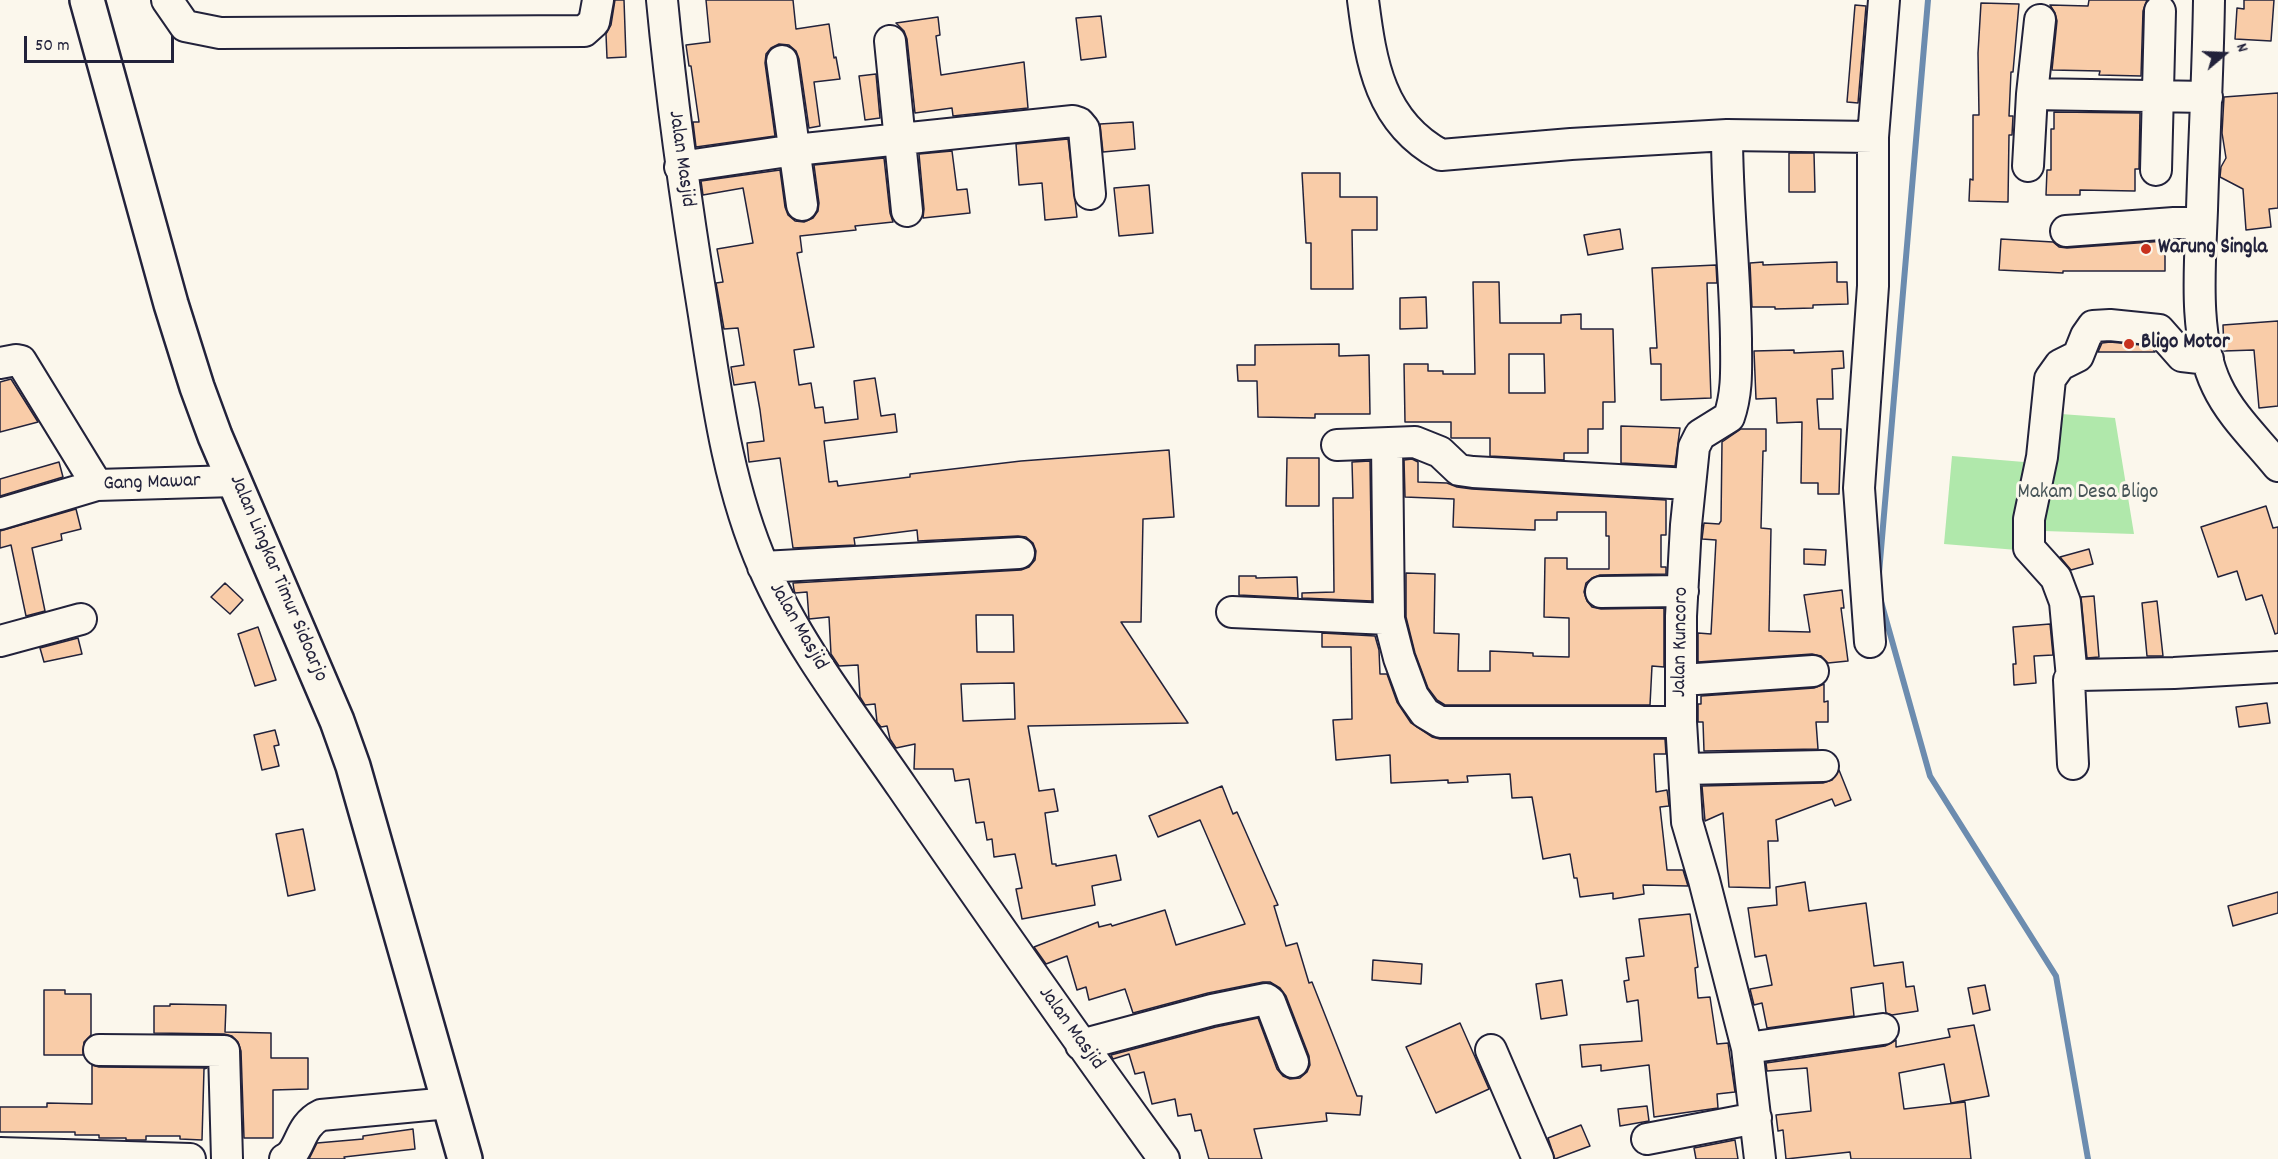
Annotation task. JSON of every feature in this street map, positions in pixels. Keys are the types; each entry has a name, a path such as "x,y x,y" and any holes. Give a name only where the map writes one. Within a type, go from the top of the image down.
{"main road":[{"name":"Jalan Lingkar Timur Sidoarjo","path":"87,0 190,366 215,436 337,721 353,766 465,1159"}],"street":[{"path":"167,0 185,26 220,33 584,31 594,22 598,0"},
{"name":"Jalan Masjid","path":"662,0 680,167 723,427 740,498 763,567 830,682 1025,967 1164,1159"},
{"path":"1363,0 1370,54 1383,93 1403,126 1424,146 1441,155 1571,144 1727,135 1873,137"},
{"path":"1870,642 1859,488 1873,286 1873,137 1884,0"},
{"path":"2156,170 2187,96 2209,0"},
{"path":"2160,10 2187,96 2188,222 2201,315 2194,357"},
{"path":"2028,166 2032,94 2040,20"},
{"path":"890,41 907,211"},
{"path":"782,61 802,205"},
{"path":"2032,94 2187,96"},
{"path":"680,167 795,150 1073,121 1079,123 1084,129 1090,194"},
{"name":"Jalan Kuncoro","path":"1727,135 1727,189 1736,307 1736,386 1729,417 1700,435 1694,447 1683,591 1681,722 1687,822 1747,1048 1760,1159"},
{"path":"2066,231 2188,222"},
{"path":"2072,678 2065,602 2056,578 2029,548 2029,519 2042,457 2050,380 2060,365 2078,356 2093,326 2159,330 2194,357 2278,466"},
{"path":"0,363 21,361 97,485"},
{"path":"1337,445 1415,442 1440,452 1460,470 1473,472 1690,484"},
{"path":"1387,444 1389,619 1399,658 1413,696 1425,713 1440,722 1681,722"},
{"name":"Gang Mawar","path":"0,514 97,485 235,481"},
{"path":"763,567 1019,553"},
{"path":"1600,592 1683,591"},
{"path":"1232,612 1389,619"},
{"path":"0,641 81,619"},
{"path":"2073,764 2069,694 2069,680 2072,678 2079,675 2174,674 2278,667"},
{"path":"1682,680 1813,670"},
{"path":"1684,769 1822,766"},
{"path":"1081,1045 1212,1010 1266,999 1270,1002 1293,1062"},
{"path":"1747,1048 1883,1029"},
{"path":"99,1050 224,1051 227,1159"},
{"path":"1491,1050 1538,1159"},
{"path":"285,1159 292,1155 307,1124 321,1115 449,1103"},
{"path":"1647,1138 1756,1118"},
{"path":"0,1153 190,1159"}],"green space":[{"name":"Makam Desa Bligo","path":"2061,414 2115,418 2134,534 2044,531"},
{"path":"1952,456 2024,462 2017,550 1944,544"}],"building":[{"path":"615,0 624,0 626,57 607,58 606,34 611,25"},
{"path":"706,0 793,0 796,29 829,24 840,79 814,82 820,126 809,128 796,51 789,45 779,44 766,54 765,63 775,136 696,147 693,122 699,122 686,45 710,42"},
{"path":"2089,0 2147,0 2143,11 2141,76 2099,75 2100,71 2052,70 2057,21 2050,5 2088,6"},
{"path":"2244,0 2274,0 2271,41 2235,39 2237,8 2244,9"},
{"path":"1981,3 2019,4 2013,72 2011,72 2009,116 2013,116 2012,135 2009,135 2008,202 1969,201 1970,179 1973,180 1973,115 1979,115 1978,53"},
{"path":"1855,5 1866,6 1858,103 1847,102"},
{"path":"1101,16 1106,57 1081,60 1076,18"},
{"path":"938,17 940,35 936,36 941,75 1024,62 1028,108 953,116 952,108 915,113 907,39 904,31 896,23"},
{"path":"876,74 880,118 865,120 859,76"},
{"path":"2278,93 2278,208 2269,209 2271,227 2246,230 2243,189 2220,177 2221,167 2226,158 2222,133 2224,97"},
{"path":"2054,112 2140,113 2139,169 2135,169 2135,191 2080,190 2080,195 2046,195 2047,170 2051,170 2051,129 2054,129"},
{"path":"1133,122 1135,149 1103,152 1100,124"},
{"path":"1068,139 1077,217 1045,220 1042,183 1019,185 1016,144"},
{"path":"952,151 957,190 967,189 970,213 923,218 919,154"},
{"path":"1789,153 1814,153 1815,192 1789,192"},
{"path":"884,158 893,222 855,226 856,230 800,236 802,252 797,253 814,347 794,350 799,385 811,383 815,408 823,407 825,423 858,419 854,381 875,378 881,416 895,414 897,432 824,441 829,482 837,481 838,486 910,477 910,474 1021,461 1169,450 1174,517 1143,519 1141,622 1121,622 1188,723 1028,726 1039,791 1054,789 1058,811 1045,813 1052,864 1056,866 1116,855 1121,880 1092,886 1095,905 1022,919 1016,889 1022,888 1015,854 994,857 992,839 987,840 984,822 976,823 969,779 955,781 953,769 914,769 915,744 896,748 890,739 887,726 881,727 877,722 875,704 865,705 860,697 858,665 839,666 831,654 829,617 809,619 807,592 795,593 793,583 1021,570 1029,567 1035,560 1036,551 1033,543 1026,537 918,541 917,530 854,538 855,545 793,548 780,458 749,462 747,443 764,441 755,382 734,385 731,367 744,365 738,328 724,329 716,283 723,282 717,249 753,243 743,188 703,195 701,181 780,170 788,215 795,221 804,222 813,218 818,211 814,165","holes":["976,615 1013,615 1014,652 977,652","1014,683 1015,719 963,721 961,684"]},
{"path":"1302,173 1340,173 1340,197 1377,197 1377,230 1352,230 1353,289 1311,289 1311,243 1306,243"},
{"path":"1149,185 1153,233 1119,236 1114,188"},
{"path":"1620,229 1623,249 1588,255 1584,235"},
{"path":"2001,239 2053,242 2059,247 2067,248 2165,241 2165,271 2063,271 2063,273 1999,270"},
{"path":"1763,262 1763,265 1837,262 1837,282 1847,282 1848,304 1813,305 1813,308 1752,307 1750,263"},
{"path":"1716,265 1717,283 1707,283 1711,398 1661,400 1661,364 1651,364 1650,348 1657,348 1652,268"},
{"path":"1473,282 1499,282 1500,323 1561,323 1561,315 1581,314 1581,329 1613,329 1615,402 1603,402 1603,429 1588,429 1588,453 1564,453 1564,460 1490,456 1490,438 1451,438 1451,422 1405,422 1404,364 1428,364 1428,371 1443,371 1443,374 1475,374","holes":["1509,354 1544,354 1545,393 1509,393"]},
{"path":"1426,297 1427,328 1400,329 1400,298"},
{"path":"2278,321 2278,406 2259,408 2254,350 2224,351 2223,325"},
{"path":"2102,343 2151,346 2155,352 2098,352"},
{"path":"1339,344 1339,356 1369,355 1370,414 1315,414 1315,418 1258,417 1257,381 1238,381 1237,365 1255,365 1255,345"},
{"path":"1794,350 1794,353 1843,351 1844,368 1832,369 1833,399 1817,399 1819,429 1841,429 1839,494 1818,494 1818,483 1801,483 1802,422 1777,423 1776,398 1756,399 1754,351"},
{"path":"11,379 38,422 0,432 0,382"},
{"path":"1621,426 1680,428 1675,466 1621,463"},
{"path":"1741,429 1766,429 1766,451 1763,451 1761,528 1771,529 1769,631 1810,632 1804,595 1842,590 1844,608 1841,608 1848,661 1828,663 1821,656 1812,654 1698,662 1698,633 1711,634 1716,540 1702,539 1704,523 1719,524 1721,521 1722,442"},
{"path":"1287,458 1319,458 1319,506 1286,506"},
{"path":"1412,459 1418,462 1418,482 1447,483 1472,489 1666,500 1666,535 1661,535 1661,567 1666,567 1666,574 1600,575 1586,583 1584,592 1592,607 1601,609 1664,608 1664,667 1652,666 1650,705 1445,705 1437,700 1428,688 1415,653 1406,617 1406,573 1435,574 1434,633 1459,634 1458,671 1490,671 1490,651 1569,657 1569,618 1544,617 1545,558 1567,558 1567,569 1609,569 1609,536 1606,536 1606,512 1557,512 1557,520 1535,520 1535,530 1453,527 1454,499 1405,497 1404,460"},
{"path":"1370,461 1372,601 1302,598 1302,593 1334,592 1333,498 1353,498 1352,462"},
{"path":"59,462 63,477 0,496 0,479"},
{"path":"2266,506 2273,528 2278,527 2278,633 2275,634 2262,595 2246,600 2237,571 2218,577 2201,527"},
{"path":"76,509 81,529 61,534 62,540 32,548 45,611 26,616 11,545 0,548 0,531"},
{"path":"1804,549 1826,550 1825,565 1804,564"},
{"path":"2089,549 2093,564 2071,570 2060,557"},
{"path":"1239,576 1297,577 1298,598 1239,595"},
{"path":"225,583 243,600 230,614 211,597"},
{"path":"2094,596 2099,657 2087,658 2081,597"},
{"path":"2157,601 2163,656 2147,656 2142,603"},
{"path":"2050,624 2053,655 2034,656 2036,683 2014,685 2013,664 2016,664 2013,627"},
{"path":"258,627 276,680 255,686 238,634"},
{"path":"1322,633 1375,636 1379,650 1380,674 1387,674 1397,702 1411,723 1432,737 1440,739 1665,739 1666,754 1654,754 1656,792 1667,790 1668,797 1669,806 1660,807 1667,870 1683,870 1688,886 1643,885 1644,894 1613,899 1613,893 1580,897 1570,854 1543,859 1532,797 1512,798 1510,774 1467,776 1468,782 1448,783 1448,780 1391,783 1390,755 1336,760 1333,720 1352,719 1351,647 1322,647"},
{"path":"78,638 82,654 44,662 40,648"},
{"path":"1824,684 1824,702 1828,701 1828,722 1816,722 1818,749 1704,751 1703,722 1698,722 1698,704 1701,704 1701,696 1814,688"},
{"path":"2267,703 2270,723 2239,727 2236,707"},
{"path":"275,730 279,745 274,746 279,766 262,770 254,735"},
{"path":"1839,770 1851,800 1835,806 1832,799 1776,820 1778,841 1768,841 1770,888 1729,887 1723,813 1705,821 1702,786 1823,783 1832,780"},
{"path":"1222,786 1233,814 1237,812 1278,905 1274,906 1286,946 1297,943 1309,983 1312,982 1357,1096 1362,1096 1360,1115 1326,1113 1327,1121 1254,1129 1262,1159 1209,1159 1201,1130 1195,1131 1191,1114 1178,1116 1175,1099 1152,1104 1144,1072 1135,1074 1129,1054 1113,1059 1111,1055 1258,1018 1277,1069 1283,1076 1290,1079 1300,1078 1307,1072 1310,1065 1309,1056 1286,996 1280,988 1270,982 1263,982 1208,993 1133,1013 1125,989 1089,1000 1086,987 1077,990 1067,956 1046,964 1034,947 1098,922 1099,927 1111,924 1112,926 1165,910 1176,945 1245,924 1200,820 1158,837 1149,816"},
{"path":"303,829 315,890 288,896 276,834"},
{"path":"1805,882 1809,911 1866,903 1874,966 1903,962 1906,987 1914,986 1918,1011 1892,1015 1886,1013 1883,983 1851,988 1854,1016 1767,1028 1762,1003 1754,1005 1750,989 1772,985 1766,955 1755,957 1748,908 1777,905 1776,887"},
{"path":"2278,892 2278,913 2233,926 2228,906"},
{"path":"1690,914 1698,967 1695,968 1698,998 1710,997 1717,1044 1728,1043 1735,1092 1717,1094 1718,1108 1654,1117 1649,1065 1601,1071 1601,1065 1582,1067 1580,1045 1642,1041 1638,1000 1627,1002 1624,981 1629,980 1626,958 1644,956 1639,919"},
{"path":"1373,960 1422,964 1421,984 1372,980"},
{"path":"1562,980 1567,1015 1541,1019 1536,984"},
{"path":"1985,985 1990,1010 1973,1014 1968,988"},
{"path":"44,990 65,990 65,994 91,994 91,1035 84,1042 83,1055 44,1055"},
{"path":"170,1004 226,1005 225,1032 271,1033 271,1058 308,1058 308,1089 273,1090 273,1138 244,1138 241,1051 238,1042 232,1036 224,1034 154,1033 154,1006 170,1006"},
{"path":"1460,1023 1489,1089 1436,1113 1406,1047"},
{"path":"1974,1025 1989,1096 1951,1103 1944,1064 1899,1073 1904,1109 1965,1102 1971,1159 1851,1159 1850,1152 1786,1159 1783,1130 1778,1131 1776,1115 1811,1111 1807,1068 1767,1071 1766,1063 1885,1046 1896,1040 1896,1047 1950,1037 1948,1029"},
{"path":"92,1065 99,1067 207,1068 204,1069 202,1140 180,1139 180,1136 146,1136 146,1140 126,1140 126,1138 99,1138 99,1135 75,1135 75,1132 0,1132 0,1107 47,1107 47,1103 92,1104"},
{"path":"1647,1106 1649,1121 1620,1126 1618,1109"},
{"path":"1581,1125 1590,1146 1555,1159 1548,1138"},
{"path":"413,1129 415,1149 344,1157 345,1159 309,1159 317,1143 363,1139 363,1136"},
{"path":"1735,1140 1738,1159 1696,1159 1694,1148"}],"waterway":[{"path":"1879,573 1928,0"},
{"path":"1880,598 1930,776 2056,976 2088,1159"}],"place":[{"name":"Warung Singla","path":"2146,249"},
{"name":"Bligo Motor","path":"2129,344"}]}
